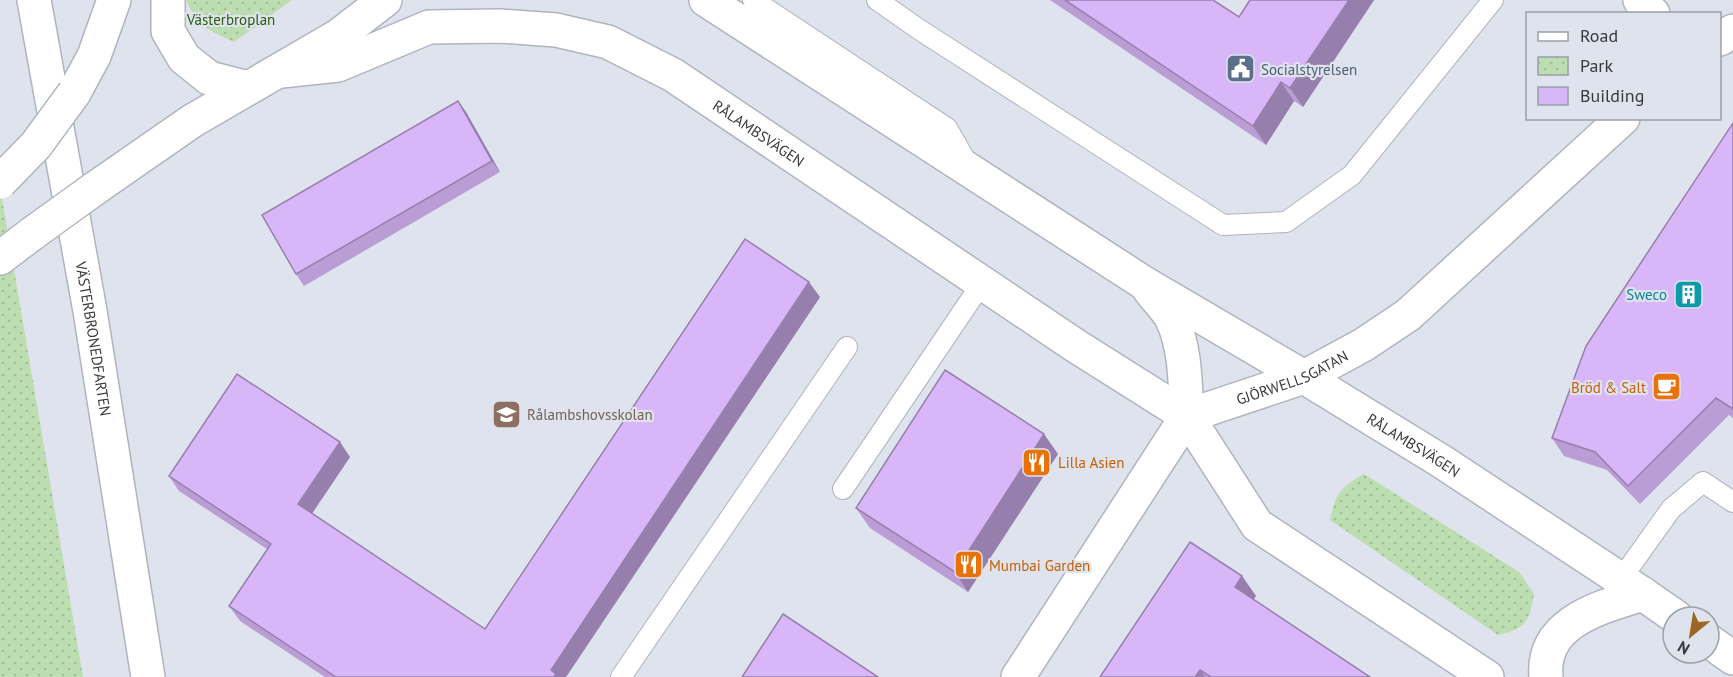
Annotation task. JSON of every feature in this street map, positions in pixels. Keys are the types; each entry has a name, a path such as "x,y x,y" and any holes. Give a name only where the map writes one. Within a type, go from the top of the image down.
{"street":[{"name":"VÄSTERBRONEDFARTEN","path":"34,0 90,311 148,677"},
{"path":"0,182 36,145 74,93 94,56 114,0"},
{"path":"168,0 168,31 184,58 209,78 248,87"},
{"path":"0,258 192,121 338,36 385,0"},
{"name":"RÅLAMBSVÄGEN","path":"706,0 1144,283 1441,461 1661,606"},
{"path":"1640,0 1651,12"},
{"name":"RÅLAMBSVÄGEN","path":"281,70 338,65 429,27 500,26 556,30 608,42 673,75 1076,346 1187,416 1257,525 1487,677"},
{"name":"GJÖRWELLSGATAN","path":"1187,416 1304,377 1363,345 1408,315 1621,120"},
{"name":"RÅLAMBSVÄGEN","path":"1144,283 1172,319 1185,380 1187,416"},
{"path":"1018,677 1187,416"},
{"path":"1546,677 1544,664 1552,644 1565,628 1632,586"}],"lane":[{"path":"753,0 947,128 973,173"},
{"path":"877,0 1223,225 1286,222 1352,175 1493,0"},
{"path":"843,489 982,283"},
{"path":"621,677 848,347"},
{"path":"1632,586 1671,509 1703,482 1733,502"}],"green space":[{"name":"Västerbroplan","path":"186,0 292,0 234,42 205,27 190,9"},
{"path":"0,187 83,677 0,677"},
{"path":"1364,474 1519,572 1534,594 1525,623 1515,630 1498,635 1330,520 1334,503 1340,492"}],"building":[{"name":"Socialstyrelsen","path":"1065,0 1213,0 1239,17 1250,0 1349,0 1290,88 1281,82 1253,126"},
{"path":"458,101 492,161 296,274 262,215"},
{"name":"Sweco","path":"1733,123 1733,409 1716,398 1628,486 1595,452 1552,438 1586,346"},
{"path":"745,239 809,282 551,670 556,674 554,677 336,677 229,606 271,544 169,476 237,374 340,442 298,504 485,629"},
{"path":"945,370 1044,434 955,572 856,508"},
{"path":"1190,542 1242,576 1235,587 1370,677 1211,677 1200,670 1195,677 1100,677"},
{"path":"783,614 878,677 742,677"}],"place":[{"name":"Socialstyrelsen","path":"1240,69"},
{"name":"Sweco","path":"1688,294"},
{"name":"Bröd & Salt","path":"1667,387"},
{"name":"Rålambshovsskolan","path":"506,414"},
{"name":"Lilla Asien","path":"1037,462"},
{"name":"Mumbai Garden","path":"968,565"}]}
